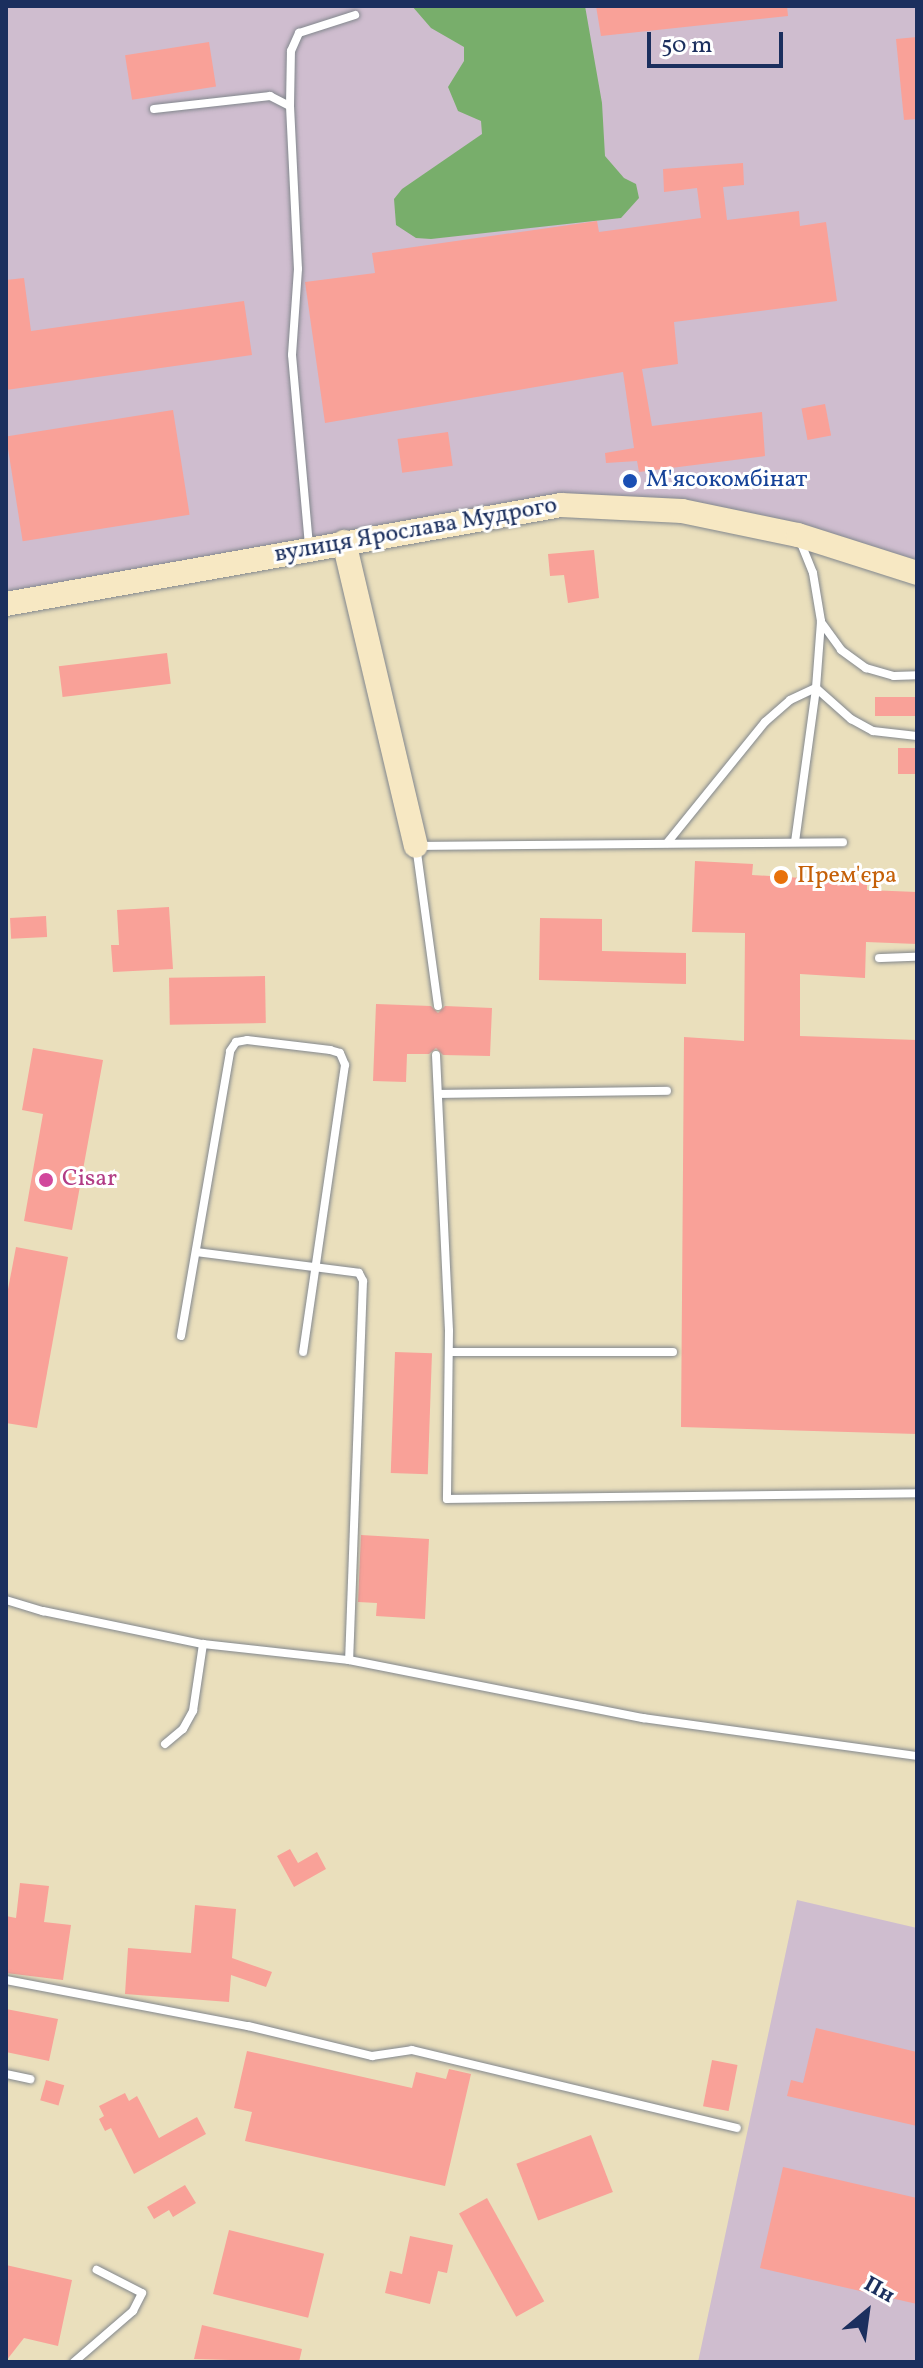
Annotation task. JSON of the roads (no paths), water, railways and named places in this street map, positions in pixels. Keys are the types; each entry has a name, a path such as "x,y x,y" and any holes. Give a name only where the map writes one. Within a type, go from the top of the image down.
{"main road":[{"name":"вулиця Ярослава Мудрого","path":"6,604 561,505 682,511 798,535 917,573"},
{"path":"344,542 416,846"}],"lane":[{"path":"309,548 292,355 298,269 290,106 291,51 299,33 355,15"},
{"path":"154,109 270,96 290,106"},
{"path":"795,842 816,688 821,621 813,573 798,535"},
{"path":"821,621 841,650 866,668 894,676 917,675"},
{"path":"816,688 851,719 873,731 917,736"},
{"path":"667,843 765,722 790,700 816,688"},
{"path":"438,1006 416,846 843,842"},
{"path":"879,958 917,957"},
{"path":"181,1336 230,1051 236,1042 247,1040 330,1050 340,1053 345,1065 303,1352"},
{"path":"436,1055 449,1352 447,1499 917,1493"},
{"path":"439,1094 667,1091"},
{"path":"196,1252 359,1273 363,1281 349,1660"},
{"path":"449,1352 673,1352"},
{"path":"6,1600 43,1611 203,1644 349,1660 643,1718 917,1756"},
{"path":"165,1744 183,1729 193,1711 203,1644"},
{"path":"6,1980 248,2026 372,2056 412,2050 737,2128"},
{"path":"6,2074 30,2079"},
{"path":"74,2362 133,2311 142,2293 97,2270"}],"place":[{"name":"М'ясокомбінат","path":"630,481"},
{"name":"Прем'єра","path":"781,877"},
{"name":"Cisar","path":"46,1180"}]}
